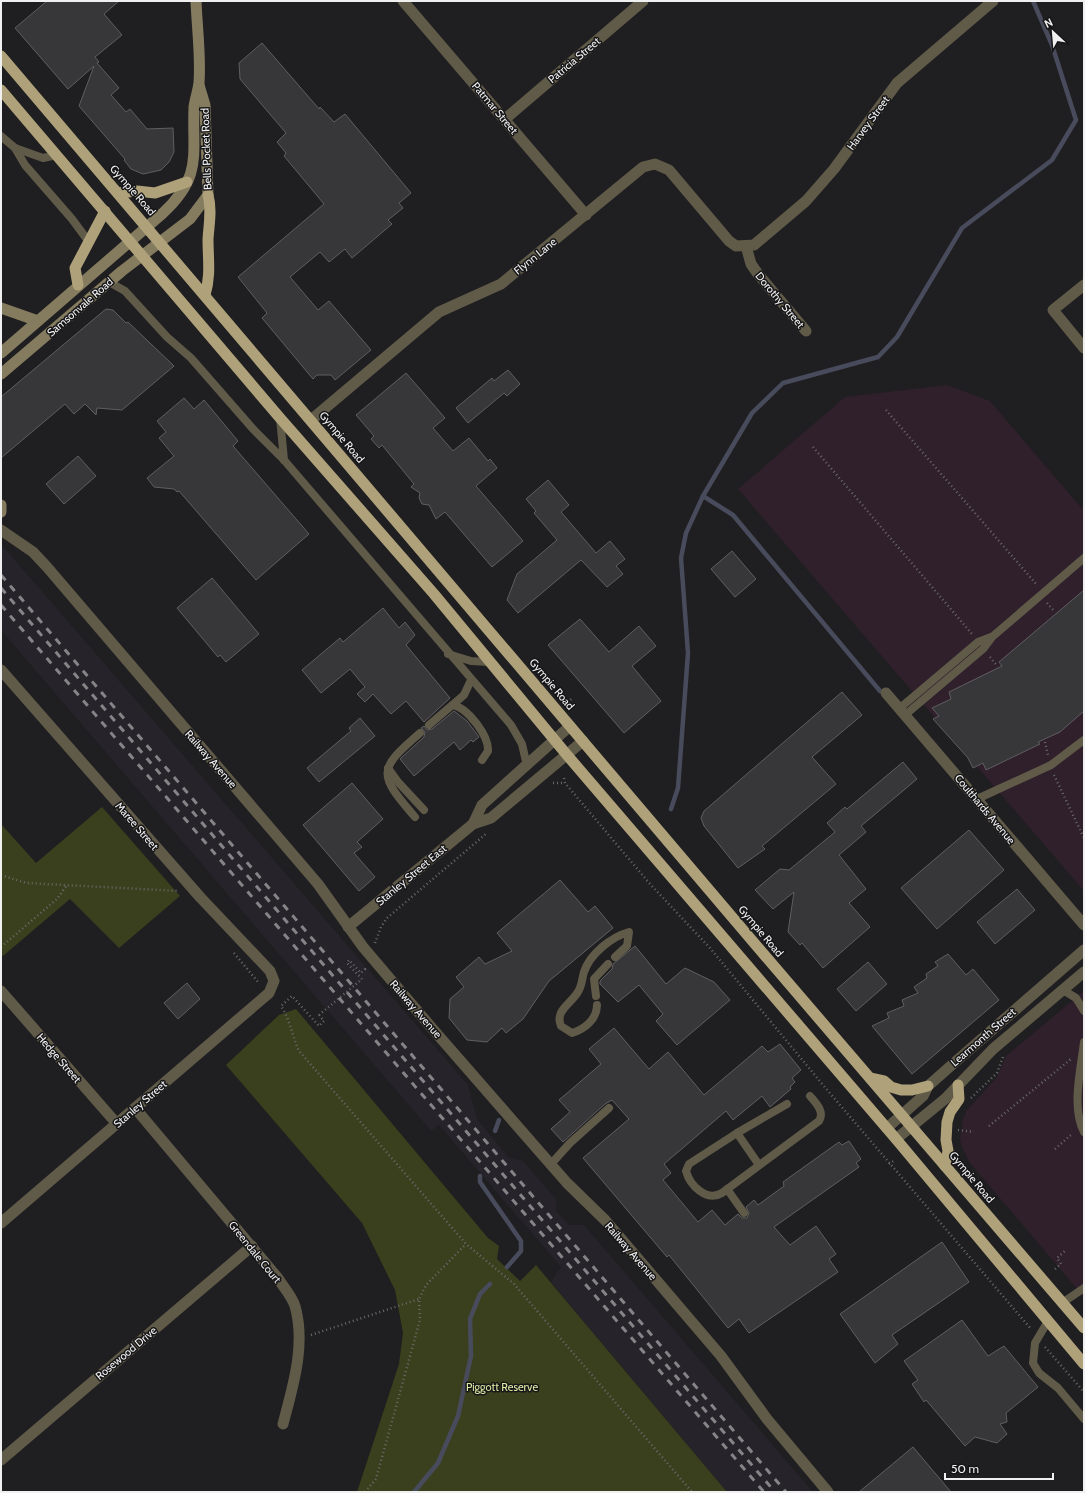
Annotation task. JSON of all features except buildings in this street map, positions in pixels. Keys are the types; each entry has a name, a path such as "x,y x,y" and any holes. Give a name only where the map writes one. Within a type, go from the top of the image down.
{"highway":[{"name":"Gympie Road","path":"1,56 160,241 570,726 945,1166 1062,1303 1083,1324"},
{"path":"1,90 280,418 434,594 567,755 887,1128 1084,1364"},
{"path":"118,193 137,191 155,193 187,182"},
{"path":"205,295 210,279 208,238 211,207 208,195"},
{"path":"78,285 75,268 105,211"},
{"path":"870,1078 884,1081 891,1087 901,1090 912,1090 928,1086"},
{"path":"945,1166 948,1151 946,1140 947,1122 950,1112 959,1099 958,1085"}],"main road":[{"name":"Bells Pocket Road","path":"147,226 172,205 187,182 194,163 194,106 199,84 196,1"},
{"name":"Bells Pocket Road","path":"160,241 190,219 208,195 206,105 199,84"},
{"name":"Samsonvale Road","path":"1,353 147,226"},
{"name":"Samsonvale Road","path":"1,374 108,282 160,241"},
{"path":"1,308 38,320"},
{"path":"1,505 1,512"}],"street":[{"name":"Patmar Street","path":"403,1 586,215"},
{"name":"Patricia Street","path":"504,119 643,1"},
{"name":"Harvey Street","path":"746,246 760,240 820,187 897,83 993,1"},
{"name":"Flynn Lane","path":"311,420 439,312 500,284 644,167 656,164 669,170 729,240 736,246 746,246"},
{"name":"Dorothy Street","path":"746,246 751,264 758,274 806,331"},
{"path":"1084,285 1053,310 1084,348"},
{"name":"Railway Avenue","path":"1,530 32,552 47,567 318,884 363,947 431,1027 551,1164 605,1220 721,1356 767,1419 828,1492"},
{"name":"Maree Street","path":"1,670 195,892 270,971 274,981"},
{"name":"Coulthards Avenue","path":"886,693 1084,925"},
{"name":"Stanley Street East","path":"473,824 482,804 527,766 570,726"},
{"name":"Stanley Street East","path":"348,927 473,824 491,818 583,741"},
{"name":"Learmonth Street","path":"887,1128 923,1096 928,1086 1084,950"},
{"name":"Learmonth Street","path":"896,1139 958,1085 993,1049 1084,972"},
{"name":"Stanley Street","path":"1,1223 269,993 274,981"},
{"path":"1043,985 1058,993"},
{"name":"Hedge Street","path":"1,991 117,1124"},
{"name":"Greendale Court","path":"135,1108 252,1246 277,1277 294,1305 299,1339 298,1366 283,1424"},
{"name":"Rosewood Drive","path":"1,1460 252,1246"}],"lane":[{"path":"1,136 15,148 25,166 72,219 89,242"},
{"path":"15,148 44,158 57,155"},
{"path":"108,282 125,291 167,337 191,358 254,430 284,460 517,734 523,749 527,766"},
{"path":"280,418 284,460"},
{"path":"903,712 1084,558"},
{"path":"448,654 471,661 489,662"},
{"path":"429,725 464,695 470,680"},
{"path":"453,705 461,708 485,736 488,751 482,760"},
{"path":"415,817 392,791 388,779 388,767 396,754 420,733"},
{"path":"977,799 1051,765 1084,740"},
{"path":"388,767 398,782 424,810"},
{"path":"597,1005 597,1012 594,1017 580,1030 572,1033 561,1026 559,1018 560,1013 579,991 587,965 600,950 612,940 629,932 627,946 615,958"},
{"path":"596,996 594,979 608,964"},
{"path":"1058,993 1076,998 1084,1011"},
{"path":"1084,1042 1078,1101 1079,1119 1084,1132"},
{"path":"787,1104 737,1133 689,1164 686,1171 695,1185 708,1196 718,1196 759,1164 819,1121 822,1116 821,1112 810,1096"},
{"path":"551,1164 570,1143 610,1108"},
{"path":"737,1133 759,1164"},
{"path":"727,1189 744,1213"},
{"path":"1062,1303 1084,1288"},
{"path":"1048,1321 1038,1338 1033,1354 1033,1363 1036,1368 1058,1388 1084,1419"}],"path":[{"path":"886,410 1038,587 1041,594 1055,612"},
{"path":"814,447 997,666"},
{"path":"568,702 572,698"},
{"path":"1045,742 1051,765 1084,838"},
{"path":"564,778 565,783 650,884 710,948 889,1164 1084,1392"},
{"path":"546,786 559,782 565,783"},
{"path":"376,947 375,938 387,918 488,833"},
{"path":"1,875 26,883 195,892"},
{"path":"1,947 57,899 67,885"},
{"path":"361,973 350,960 347,963 362,979 319,1015 324,1021 320,1026 292,996 280,1006 287,1014 299,1051 466,1244 514,1284 692,1492"},
{"path":"967,1103 996,1073 1005,1053"},
{"path":"989,1126 1071,1058"},
{"path":"958,1124 956,1130 974,1132"},
{"path":"1055,1149 1072,1134"},
{"path":"889,1164 895,1160"},
{"path":"365,1492 376,1479 420,1320 419,1299 432,1277 466,1244"},
{"path":"1055,1269 1062,1264 1057,1258 1066,1250"},
{"path":"299,1339 419,1299"}],"shaded area":[{"path":"947,385 990,401 1084,511 1084,891 738,489 845,397"},
{"path":"1,546 8,552 468,1085 477,1119 509,1158 523,1161 556,1199 556,1211 569,1225 584,1225 813,1492 727,1492 551,1282 561,1267 439,1125 431,1131 1,630"},
{"path":"1084,991 1084,1297 970,1163 962,1147 960,1139 963,1119 967,1110 997,1077 1006,1056"}],"green space":[{"path":"102,807 180,896 119,948 70,899 3,956 1,955 1,824 36,863"},
{"name":"Piggott Reserve","path":"296,1009 488,1238 499,1246 497,1259 520,1281 536,1265 727,1492 357,1492 399,1364 403,1333 395,1290 362,1223 226,1065 279,1015"}],"waterway":[{"path":"671,809 678,788 688,653 681,558 686,533 703,496 752,413 783,383 878,357 897,337 962,228 1052,160 1076,120 1052,45 1033,1"},
{"path":"703,496 733,515 880,691"},
{"path":"495,1131 499,1120"},
{"path":"480,1176 480,1182 521,1241 521,1251 507,1267"},
{"path":"414,1492 438,1463 458,1416 471,1356 470,1319 480,1294 490,1284"}],"railway":[{"path":"1,575 786,1492"},
{"path":"1,588 775,1492"},
{"path":"1,605 764,1492"}]}
